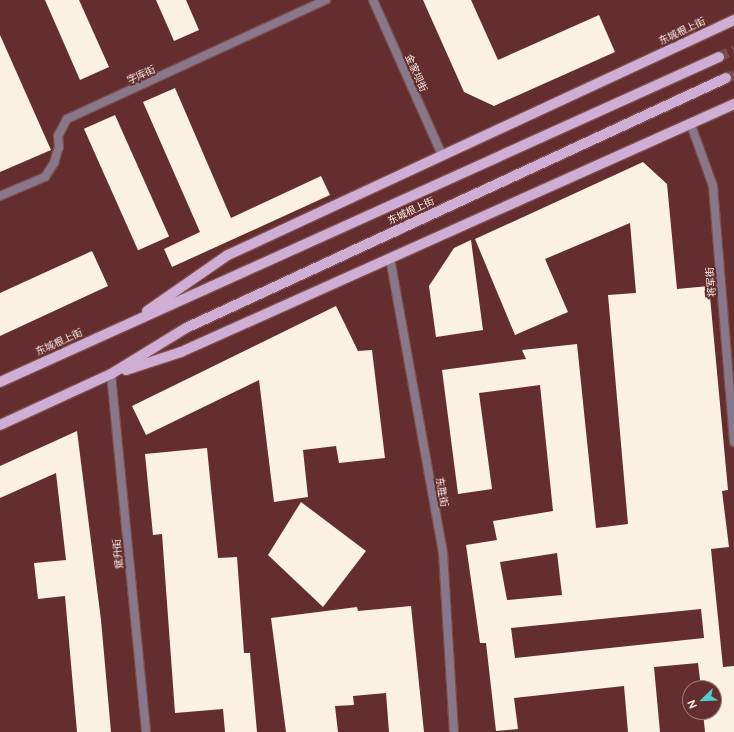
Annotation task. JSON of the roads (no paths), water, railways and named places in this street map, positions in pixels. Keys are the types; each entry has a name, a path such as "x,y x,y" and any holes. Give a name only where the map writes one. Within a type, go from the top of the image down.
{"main road":[{"name":"东城根上街","path":"128,324 228,255 734,20"},
{"name":"东城根上街","path":"0,382 259,267 719,56"},
{"name":"东城根上街","path":"0,425 110,374 186,328 726,78"},
{"name":"东城根上街","path":"110,374 181,352 691,125 734,104"}],"street":[{"name":"字库街","path":"0,196 45,177 54,163 59,147 58,136 67,119 326,0"},
{"name":"金家坝街","path":"372,0 442,155"},
{"name":"将军街","path":"691,125 713,186 734,442"},
{"name":"东胜街","path":"390,258 443,553 454,732"},
{"name":"斌升街","path":"110,374 146,732"}],"tunnel":[{"path":"719,57 734,50"},
{"path":"726,78 734,75"}]}
